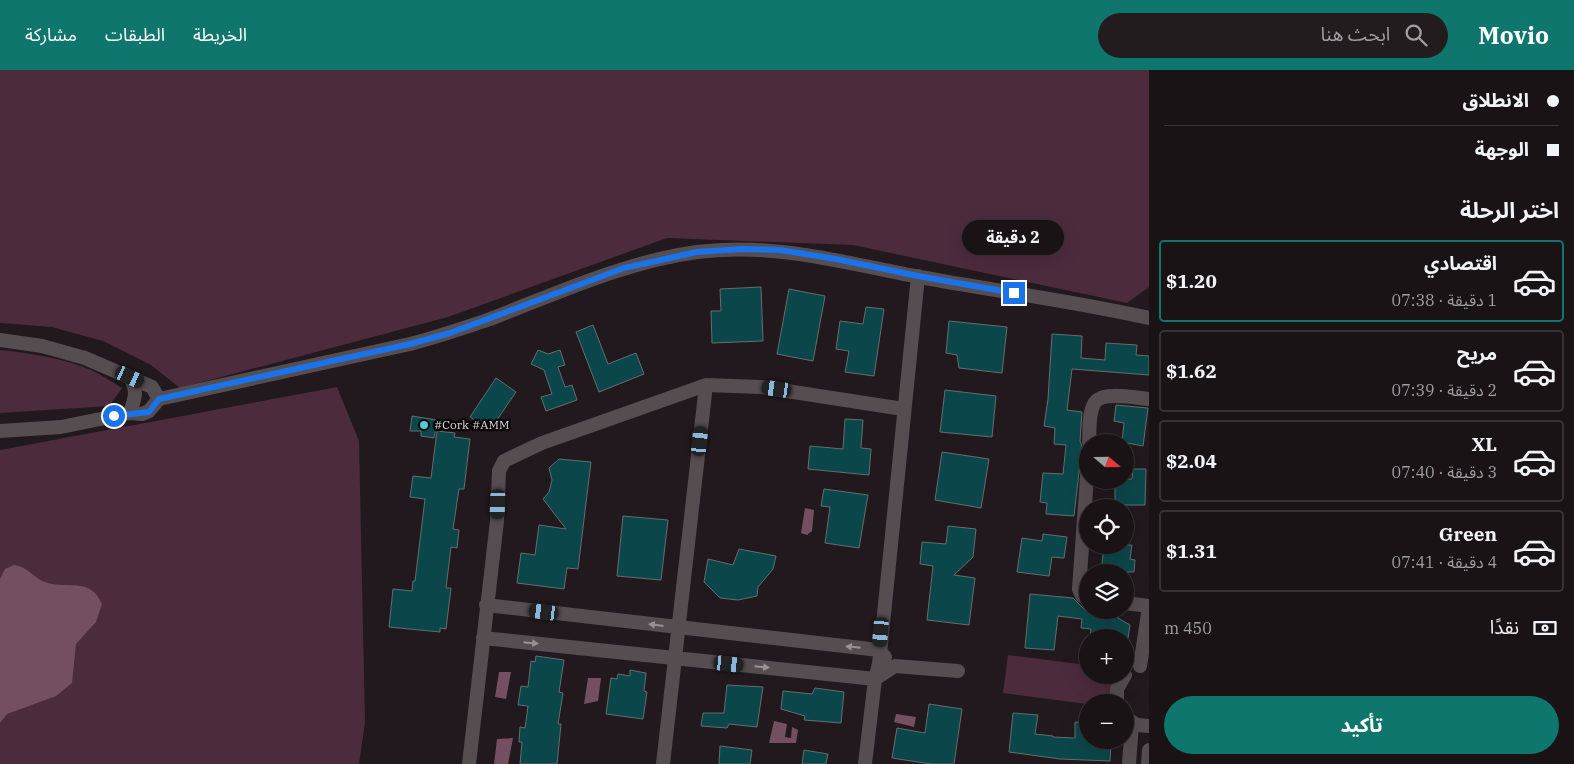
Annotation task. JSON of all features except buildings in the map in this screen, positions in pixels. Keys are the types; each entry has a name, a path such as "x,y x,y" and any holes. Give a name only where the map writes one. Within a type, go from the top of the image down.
{"street":[{"path":"0,431 61,426 130,413 142,414 149,412 159,399 410,344 450,333 624,268 697,252 742,249 780,250 1149,318"},
{"path":"865,764 875,679 879,664 903,408 918,276"},
{"path":"1131,314 1149,309"},
{"path":"0,340 71,353 152,387 159,399"},
{"path":"130,377 136,388 136,397 130,413"},
{"path":"469,764 497,521 499,471 504,461 542,442 706,384 761,387 903,408"},
{"path":"663,764 706,384"},
{"path":"1090,434 1092,408 1094,402 1101,397 1149,399"},
{"path":"1080,564 1086,489"},
{"path":"1079,576 1079,591"},
{"path":"1134,604 1149,607 1144,666"},
{"path":"486,605 879,650 895,666"},
{"path":"483,638 875,679 895,666 958,671"},
{"path":"1134,722 1149,726"},
{"path":"1129,749 1129,764"},
{"path":"1148,764 1149,750"}],"shaded area":[{"path":"0,70 1149,70 1149,287 1127,303 853,245 667,238 448,317 180,388 151,365 103,341 52,327 0,323"},
{"path":"0,350 35,354 69,362 95,372 122,388 109,406 0,413"},
{"path":"337,387 359,441 365,723 359,764 0,764 0,450"},
{"path":"805,508 814,510 812,531 807,535 801,533"},
{"path":"14,565 24,568 48,583 85,587 97,596 102,604 96,622 76,644 72,683 56,696 7,714 0,723 0,579 5,569"},
{"path":"1008,655 1079,664 1079,684 1112,684 1112,694 1079,694 1079,703 1003,693"},
{"path":"499,672 511,672 506,699 495,697"},
{"path":"588,678 601,678 598,701 584,704"},
{"path":"896,714 916,717 914,727 894,722"},
{"path":"774,721 787,724 785,737 791,738 792,727 798,730 796,743 769,743"},
{"path":"513,738 508,764 494,764 497,739"}],"place":[{"name":"#Cork #AMM","path":"424,425"}],"route":[{"path":"114,416 149,412 159,399 376,352 450,333 624,268 697,252 742,249 780,250 1014,293"}]}
